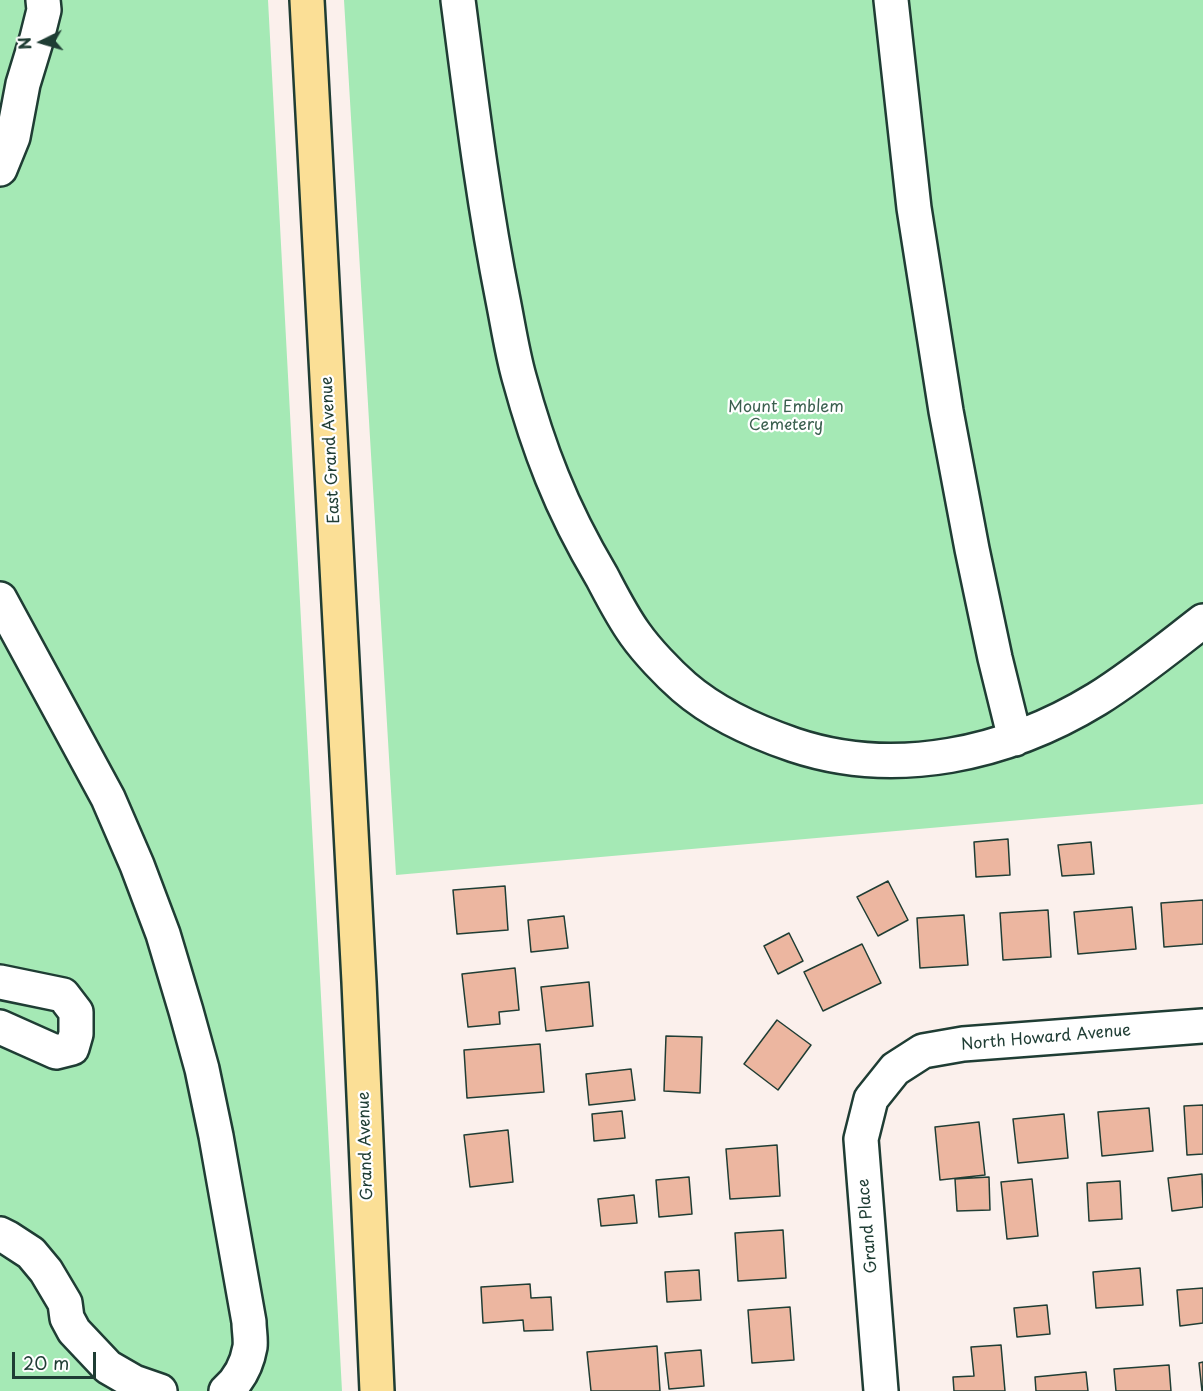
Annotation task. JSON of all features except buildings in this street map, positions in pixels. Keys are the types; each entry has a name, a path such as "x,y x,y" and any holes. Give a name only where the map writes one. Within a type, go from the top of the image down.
{"main road":[{"name":"East Grand Avenue","path":"307,0 355,901"},
{"name":"Grand Avenue","path":"355,901 376,1391"}],"street":[{"path":"0,169 13,137 23,84 38,38 44,10 43,0"},
{"path":"458,0 474,129 496,265 519,377 551,475 591,559 636,636 685,688 741,724 775,739 812,751 848,758 920,761 966,753 1015,739 1062,718 1096,699 1145,666 1203,621"},
{"path":"891,0 914,208 944,400 988,625 1015,739"},
{"path":"0,599 108,798 163,934 189,1020 216,1136 249,1322 250,1346 237,1383"},
{"path":"0,981 63,995 76,1012 76,1034 72,1048 56,1052 0,1027"},
{"name":"North Howard Avenue","path":"895,1069 923,1051 963,1044 1203,1026"},
{"name":"Grand Place","path":"881,1391 861,1139 872,1099 895,1069"},
{"path":"0,1234 31,1253 46,1271 65,1304 67,1318 74,1332 108,1367 134,1382 160,1391"}],"green space":[{"path":"0,0 268,0 342,1391 0,1391"},
{"name":"Mount Emblem Cemetery","path":"344,0 1203,0 1203,804 396,875"}]}
